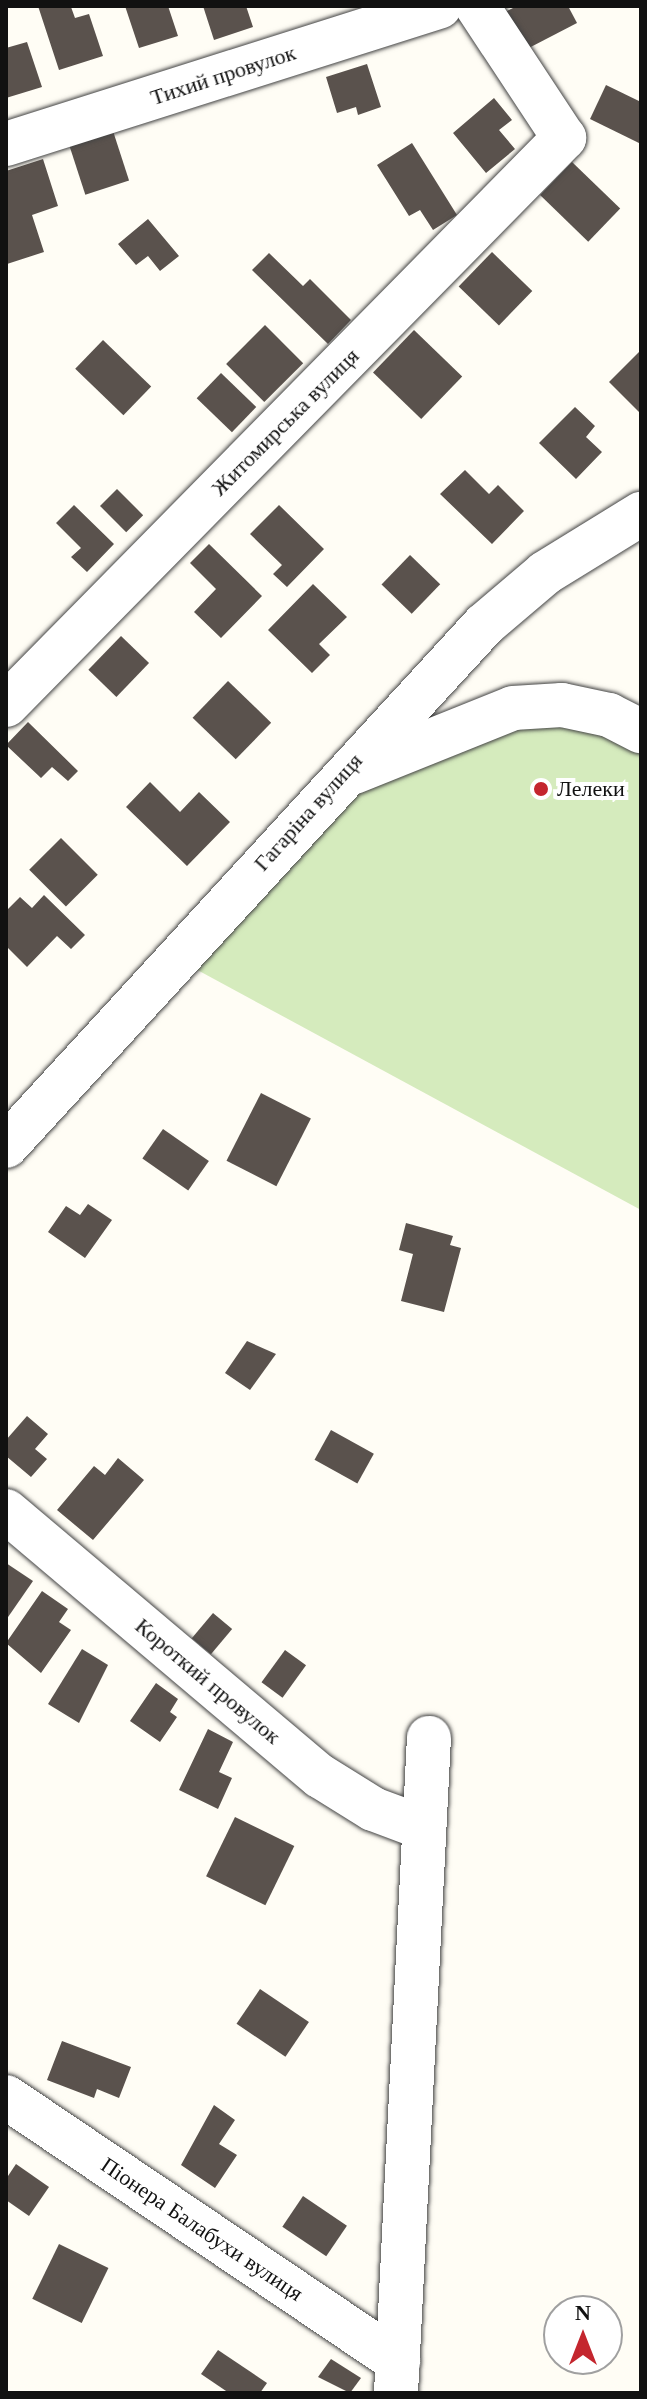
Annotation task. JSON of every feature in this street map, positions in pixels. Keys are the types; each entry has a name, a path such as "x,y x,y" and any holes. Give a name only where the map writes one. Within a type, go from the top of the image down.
{"street":[{"name":"Тихий провулок","path":"6,144 440,6"},
{"name":"Житомирська вулиця","path":"6,705 564,138 477,6"},
{"name":"Гагаріна вулиця","path":"6,1146 337,780 484,625 545,573 641,514"},
{"path":"337,780 467,722 513,708 562,705 609,715 641,731"},
{"name":"Короткий провулок","path":"6,1511 320,1776 373,1809 424,1828"},
{"path":"397,2377 429,1738"},
{"name":"Піонера Балабухи вулиця","path":"6,2097 397,2377"}],"green space":[{"path":"560,720 641,747 641,1210 190,966 344,793 472,739"}],"building":[{"path":"38,6 71,7 75,18 89,14 103,56 59,70"},
{"path":"125,6 168,6 178,36 139,48"},
{"path":"203,6 246,6 253,27 214,40"},
{"path":"517,6 568,6 577,23 523,51 503,13"},
{"path":"27,42 42,87 6,98 6,48"},
{"path":"367,64 381,107 358,115 356,107 337,113 326,77"},
{"path":"606,85 641,102 641,144 590,119"},
{"path":"494,98 512,120 499,130 515,149 486,173 453,133"},
{"path":"113,131 129,180 85,195 69,145"},
{"path":"412,143 457,215 433,230 420,210 409,216 377,165"},
{"path":"43,159 58,206 32,215 44,252 7,264 6,171"},
{"path":"572,162 620,209 588,242 540,195"},
{"path":"148,219 179,256 160,271 148,256 136,265 118,244"},
{"path":"492,252 532,291 499,325 459,287"},
{"path":"269,253 303,286 310,279 351,320 328,344 252,270"},
{"path":"265,325 303,363 264,402 226,364"},
{"path":"414,330 462,377 421,419 373,372"},
{"path":"103,340 151,387 123,415 75,369"},
{"path":"641,350 641,414 609,382"},
{"path":"221,373 256,407 232,432 197,398"},
{"path":"575,407 595,426 586,437 602,452 576,479 539,443"},
{"path":"465,470 489,494 498,485 524,511 492,544 440,494"},
{"path":"117,489 143,515 126,532 100,506"},
{"path":"74,505 114,544 87,572 71,557 81,548 56,523"},
{"path":"279,505 324,549 287,587 273,574 282,565 250,534"},
{"path":"209,544 262,596 221,638 194,612 216,589 190,563"},
{"path":"410,555 440,584 412,614 382,584"},
{"path":"313,584 347,617 319,644 330,655 312,673 268,630"},
{"path":"121,636 149,663 116,697 88,670"},
{"path":"228,681 271,723 236,759 193,718"},
{"path":"28,722 78,771 68,781 52,767 41,778 6,745"},
{"path":"150,782 180,812 199,792 230,822 187,866 126,807"},
{"path":"61,838 98,875 66,907 29,870"},
{"path":"44,895 85,935 71,949 57,936 27,967 6,946 6,911 20,897 32,908"},
{"path":"261,1093 311,1118 276,1186 226,1161"},
{"path":"163,1129 209,1161 188,1191 142,1158"},
{"path":"88,1204 112,1220 85,1258 48,1232 66,1206 80,1215"},
{"path":"406,1223 453,1236 450,1245 461,1248 444,1312 401,1301 413,1254 399,1250"},
{"path":"247,1341 276,1354 250,1390 225,1373"},
{"path":"27,1416 48,1434 35,1449 47,1459 31,1477 6,1456 6,1440"},
{"path":"331,1430 374,1454 357,1483 315,1460"},
{"path":"118,1458 144,1480 93,1540 57,1510 94,1466 105,1475"},
{"path":"6,1563 33,1581 6,1620"},
{"path":"42,1591 68,1609 59,1622 71,1630 41,1673 6,1643"},
{"path":"213,1613 232,1629 211,1654 192,1638"},
{"path":"82,1649 108,1665 79,1723 48,1704"},
{"path":"285,1650 306,1665 283,1698 261,1682"},
{"path":"156,1683 178,1699 170,1712 177,1717 160,1742 130,1721"},
{"path":"208,1729 233,1742 219,1772 232,1778 218,1809 179,1790"},
{"path":"235,1817 294,1846 265,1905 206,1876"},
{"path":"260,1989 309,2022 285,2057 237,2024"},
{"path":"62,2041 131,2067 119,2098 97,2089 94,2098 47,2080"},
{"path":"214,2105 235,2120 219,2144 237,2155 215,2188 181,2165"},
{"path":"16,2164 49,2187 29,2216 6,2200 6,2179"},
{"path":"303,2196 347,2226 326,2256 282,2227"},
{"path":"59,2244 108,2268 82,2323 32,2299"},
{"path":"218,2350 267,2383 260,2393 229,2393 201,2374"},
{"path":"331,2359 361,2378 350,2393 318,2377"}],"place":[{"name":"Лелеки","path":"541,789"}]}
